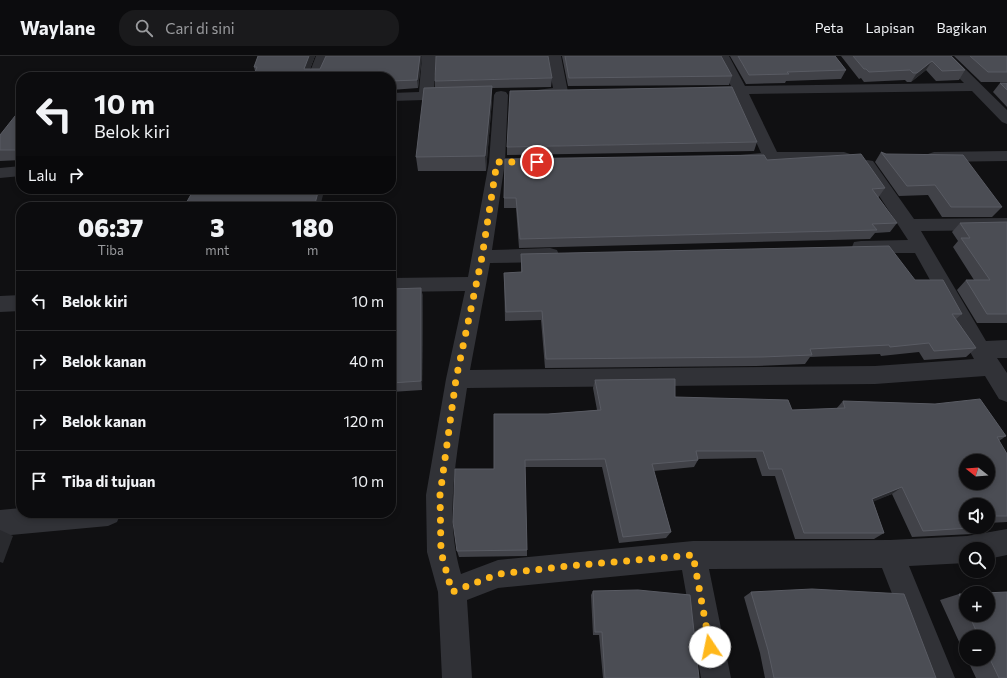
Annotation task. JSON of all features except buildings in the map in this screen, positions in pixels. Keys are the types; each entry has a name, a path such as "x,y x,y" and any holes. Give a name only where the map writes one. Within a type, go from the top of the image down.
{"street":[{"path":"317,72 323,56"},
{"path":"426,97 429,56"},
{"path":"554,56 561,92"},
{"path":"722,56 740,90 771,158"},
{"path":"944,56 1007,119"},
{"path":"846,75 856,87"},
{"path":"693,90 856,87 992,87"},
{"path":"457,678 452,592 441,552 440,495 456,379 475,284 505,162 493,95 577,92"},
{"path":"396,97 464,96"},
{"path":"915,156 1007,156"},
{"path":"718,159 869,157 986,359 1007,392"},
{"path":"0,173 16,171"},
{"path":"909,225 1007,224"},
{"path":"840,248 920,246"},
{"path":"482,257 569,255"},
{"path":"396,285 475,284"},
{"path":"0,304 16,303"},
{"path":"456,379 875,375 986,359 1007,350"},
{"path":"0,523 54,518"},
{"path":"995,544 1007,542"},
{"path":"452,592 498,574 693,555 890,554 959,550"},
{"path":"890,554 940,678"},
{"path":"693,555 716,678"}],"route":[{"path":"537,162 497,162 482,257 475,284 456,379 440,495 441,552 452,592 498,574 693,555 710,647"}]}
